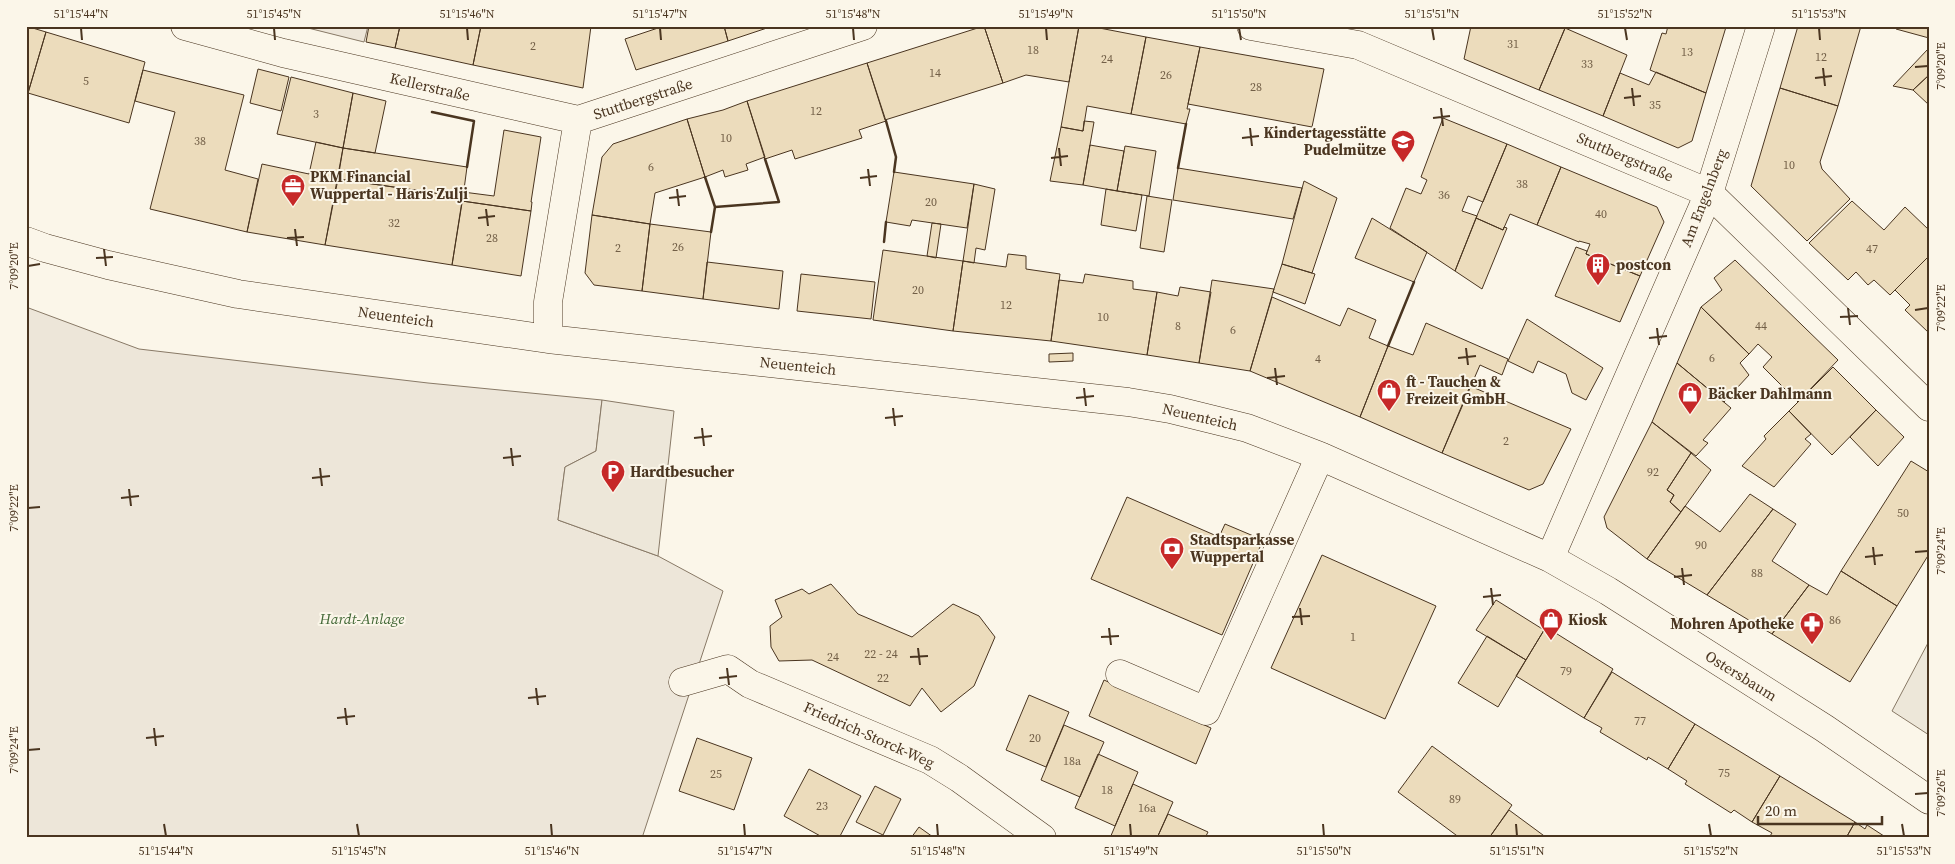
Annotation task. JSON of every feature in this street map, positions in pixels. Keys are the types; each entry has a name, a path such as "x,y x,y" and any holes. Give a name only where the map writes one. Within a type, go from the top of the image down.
{"street":[{"name":"Kellerstraße","path":"185,26 283,53 578,120"},
{"path":"264,26 283,53"},
{"name":"Stuttbergstraße","path":"548,339 548,302 578,120 863,26"},
{"name":"Stuttbergstraße","path":"1251,26 1360,36 1709,193 1929,407"},
{"name":"Am Engelnberg","path":"1550,558 1709,193 1761,26"},
{"name":"Neuenteich","path":"26,241 108,265 238,294 548,339 1128,402 1170,409 1247,428 1320,456 1550,558"},
{"path":"1120,674 1206,711 1320,456"},
{"name":"Ostersbaum","path":"1550,558 1608,591 1824,728 1929,800"},
{"name":"Friedrich-Storck-Weg","path":"683,682 728,669 750,684 930,760 960,778 1042,838"}],"green space":[{"path":"300,26 368,26 364,42"},
{"name":"Hardt-Anlage","path":"26,307 139,349 428,383 602,400 596,451 565,467 558,520 658,556 723,591 642,838 26,838"}],"shaded area":[{"name":"Hardtbesucher","path":"602,400 674,411 658,556 558,520 565,467 596,451"},
{"path":"1929,641 1929,735 1892,711"}],"building":[{"path":"26,26 46,32 28,93 26,92"},
{"path":"369,26 400,26 395,48 366,42"},
{"path":"400,26 481,26 473,65 395,48"},
{"path":"481,26 591,26 583,88 473,65"},
{"path":"664,26 724,26 728,41 636,70 625,39"},
{"path":"724,26 773,26 728,41"},
{"path":"984,26 1003,83 885,120 867,63"},
{"path":"984,26 1079,26 1069,82 1026,75 1003,83"},
{"path":"1079,26 1089,26 1146,37 1131,114 1087,106 1083,131 1061,127"},
{"path":"1471,26 1566,26 1539,90 1464,59"},
{"path":"1668,26 1726,27 1706,93 1650,70 1662,33 1666,34"},
{"path":"1798,26 1861,26 1838,106 1780,88"},
{"path":"1896,26 1929,26 1929,38 1896,29"},
{"path":"1565,28 1627,55 1603,116 1539,90"},
{"path":"46,32 145,62 129,123 28,93"},
{"path":"1146,37 1200,47 1187,109 1190,109 1186,124 1131,114"},
{"path":"1200,47 1324,69 1312,127 1188,104"},
{"path":"1928,49 1929,75 1913,90 1893,86"},
{"path":"867,63 886,121 859,130 862,138 795,159 792,150 765,159 747,101"},
{"path":"258,69 289,77 281,111 250,103"},
{"path":"143,70 244,95 225,170 258,179 247,232 150,209 175,112 135,101"},
{"path":"1656,72 1706,93 1692,141 1678,148 1603,116 1620,73 1649,85"},
{"path":"1929,75 1929,105 1913,90"},
{"path":"291,77 353,93 343,148 277,134"},
{"path":"1780,88 1838,106 1820,162 1822,169 1850,199 1807,241 1751,186"},
{"path":"353,93 386,101 375,153 343,148"},
{"path":"747,101 765,157 746,164 748,170 725,177 723,170 705,177 687,119 723,110"},
{"path":"1443,118 1507,144 1483,202 1468,196 1462,211 1477,216 1455,271 1390,228 1406,188 1421,194 1427,180 1421,177"},
{"path":"687,119 705,177 655,193 650,224 592,215 602,157 613,144"},
{"path":"1084,121 1094,122 1083,185 1050,181 1061,127 1083,131"},
{"path":"504,130 541,137 531,211 462,201 463,192 494,196"},
{"path":"316,142 343,148 325,245 247,232 262,164 309,174"},
{"path":"1507,144 1561,167 1537,225 1510,214 1503,230 1476,218"},
{"path":"1090,145 1124,151 1117,191 1083,185"},
{"path":"1125,146 1156,151 1149,196 1117,191"},
{"path":"343,148 467,167 463,197 338,179"},
{"path":"1561,167 1657,207 1664,222 1640,276 1586,254 1590,244 1579,242 1537,225"},
{"path":"1178,168 1302,188 1293,219 1173,200"},
{"path":"894,172 974,184 967,228 912,220 910,226 886,222"},
{"path":"338,179 463,197 452,265 325,245"},
{"path":"1304,181 1337,198 1312,273 1282,264"},
{"path":"974,184 995,189 985,250 976,248 974,263 963,261"},
{"path":"1106,189 1142,195 1136,231 1101,225"},
{"path":"1147,196 1172,200 1164,252 1140,248"},
{"path":"462,201 531,211 521,276 452,265"},
{"path":"1852,201 1884,230 1905,207 1929,230 1929,256 1890,295 1874,280 1868,285 1856,272 1848,280 1809,243"},
{"path":"592,215 650,224 642,291 594,285 585,273"},
{"path":"1372,218 1427,252 1414,282 1355,258"},
{"path":"1476,218 1503,230 1504,227 1507,228 1482,289 1455,271"},
{"path":"932,223 941,224 936,258 927,256"},
{"path":"650,224 711,232 703,299 642,291"},
{"name":"postcon","path":"1576,247 1587,251 1586,254 1640,276 1620,322 1555,296"},
{"path":"883,250 963,261 953,331 873,320"},
{"path":"1008,254 1026,256 1026,269 1060,274 1051,341 953,331 963,261 1006,267"},
{"path":"1929,256 1929,333 1905,310 1910,305 1895,290"},
{"path":"1735,260 1838,360 1798,402 1763,367 1772,357 1758,344 1749,354 1701,307 1722,290 1714,278"},
{"path":"707,262 783,271 779,309 703,299"},
{"path":"1282,264 1315,274 1305,304 1273,292"},
{"path":"801,274 875,282 871,319 797,311"},
{"path":"1085,274 1133,281 1133,289 1157,292 1147,355 1051,341 1059,280 1083,283"},
{"path":"1212,280 1274,289 1250,371 1199,363"},
{"path":"1180,287 1211,292 1199,363 1147,355 1157,292 1178,296"},
{"path":"1272,297 1340,326 1348,308 1376,320 1369,338 1388,346 1360,417 1250,371"},
{"path":"1701,307 1749,354 1740,363 1749,375 1724,402 1677,363"},
{"path":"1527,319 1603,368 1586,400 1572,393 1566,374 1538,361 1533,373 1508,361"},
{"path":"1426,323 1508,359 1502,375 1480,365 1442,453 1360,417 1388,346 1413,355"},
{"path":"1073,353 1073,361 1049,362 1049,354"},
{"name":"Bäcker Dahlmann","path":"1677,363 1731,408 1703,440 1708,443 1696,456 1652,422"},
{"path":"1833,367 1876,410 1832,455 1789,411"},
{"path":"1470,386 1571,429 1543,484 1529,490 1442,453"},
{"path":"1876,410 1904,437 1878,466 1850,437"},
{"path":"1789,411 1811,434 1805,439 1811,444 1774,487 1742,466 1766,439 1764,436"},
{"path":"1652,422 1691,453 1667,490 1674,495 1670,502 1681,512 1647,559 1607,528 1604,517"},
{"path":"1691,453 1711,470 1681,512 1670,502 1674,495 1667,490"},
{"path":"1911,461 1929,472 1929,554 1897,606 1841,571"},
{"path":"1750,494 1773,509 1707,595 1647,559 1685,506 1720,532"},
{"path":"1127,497 1219,537 1225,524 1263,540 1222,635 1091,579"},
{"path":"1773,509 1796,524 1772,561 1809,585 1772,634 1707,595"},
{"path":"1322,555 1436,606 1385,719 1271,668"},
{"path":"1841,571 1897,606 1850,682 1772,634 1809,585 1827,595"},
{"path":"831,584 858,614 912,637 953,604 979,616 995,637 974,686 941,712 922,688 910,706 812,660 779,661 771,647 770,626 782,617 775,600 802,589 809,594"},
{"path":"1496,600 1544,630 1526,660 1476,630"},
{"path":"1546,627 1613,669 1584,718 1516,676"},
{"path":"1487,636 1526,660 1498,707 1458,683"},
{"path":"1612,672 1695,724 1668,769 1648,757 1647,760 1600,732 1602,728 1584,718"},
{"path":"1104,680 1211,728 1196,764 1089,716"},
{"path":"1029,695 1069,712 1046,767 1006,750"},
{"path":"1695,724 1780,776 1752,822 1734,810 1731,813 1685,784 1687,781 1668,769"},
{"path":"1064,725 1104,742 1080,797 1041,780"},
{"path":"697,738 752,758 734,810 679,791"},
{"path":"1432,746 1512,805 1489,838 1460,838 1398,792"},
{"path":"1098,754 1138,772 1115,826 1075,808"},
{"path":"809,769 861,796 839,838 824,838 784,816"},
{"path":"1780,776 1855,822 1846,838 1773,838 1770,836 1772,833 1752,822"},
{"path":"1133,784 1173,802 1157,838 1110,838"},
{"path":"875,786 901,799 883,835 856,822"},
{"path":"1509,810 1547,838 1489,838"},
{"path":"1168,814 1208,832 1205,838 1157,838"},
{"path":"1855,822 1865,829 1867,825 1887,838 1846,838"},
{"path":"919,827 933,837 933,838 911,838"}],"wall":[{"path":"432,112 474,121 467,167"},
{"path":"886,121 896,157 894,172"},
{"path":"1178,168 1186,124"},
{"path":"715,207 779,202 765,159"},
{"path":"705,177 715,207 711,232"},
{"path":"884,242 886,222"},
{"path":"1388,346 1414,282"}],"place":[{"name":"Kindertagesstätte Pudelmütze","path":"1403,163"},
{"name":"PKM Financial Wuppertal - Haris Zulji","path":"293,207"},
{"name":"postcon","path":"1598,286"},
{"name":"ft - Tauchen & Freizeit GmbH","path":"1389,412"},
{"name":"Bäcker Dahlmann","path":"1690,415"},
{"name":"Hardtbesucher","path":"613,493"},
{"name":"Stadtsparkasse Wuppertal","path":"1172,570"},
{"name":"Kiosk","path":"1551,641"},
{"name":"Mohren Apotheke","path":"1812,645"}]}
